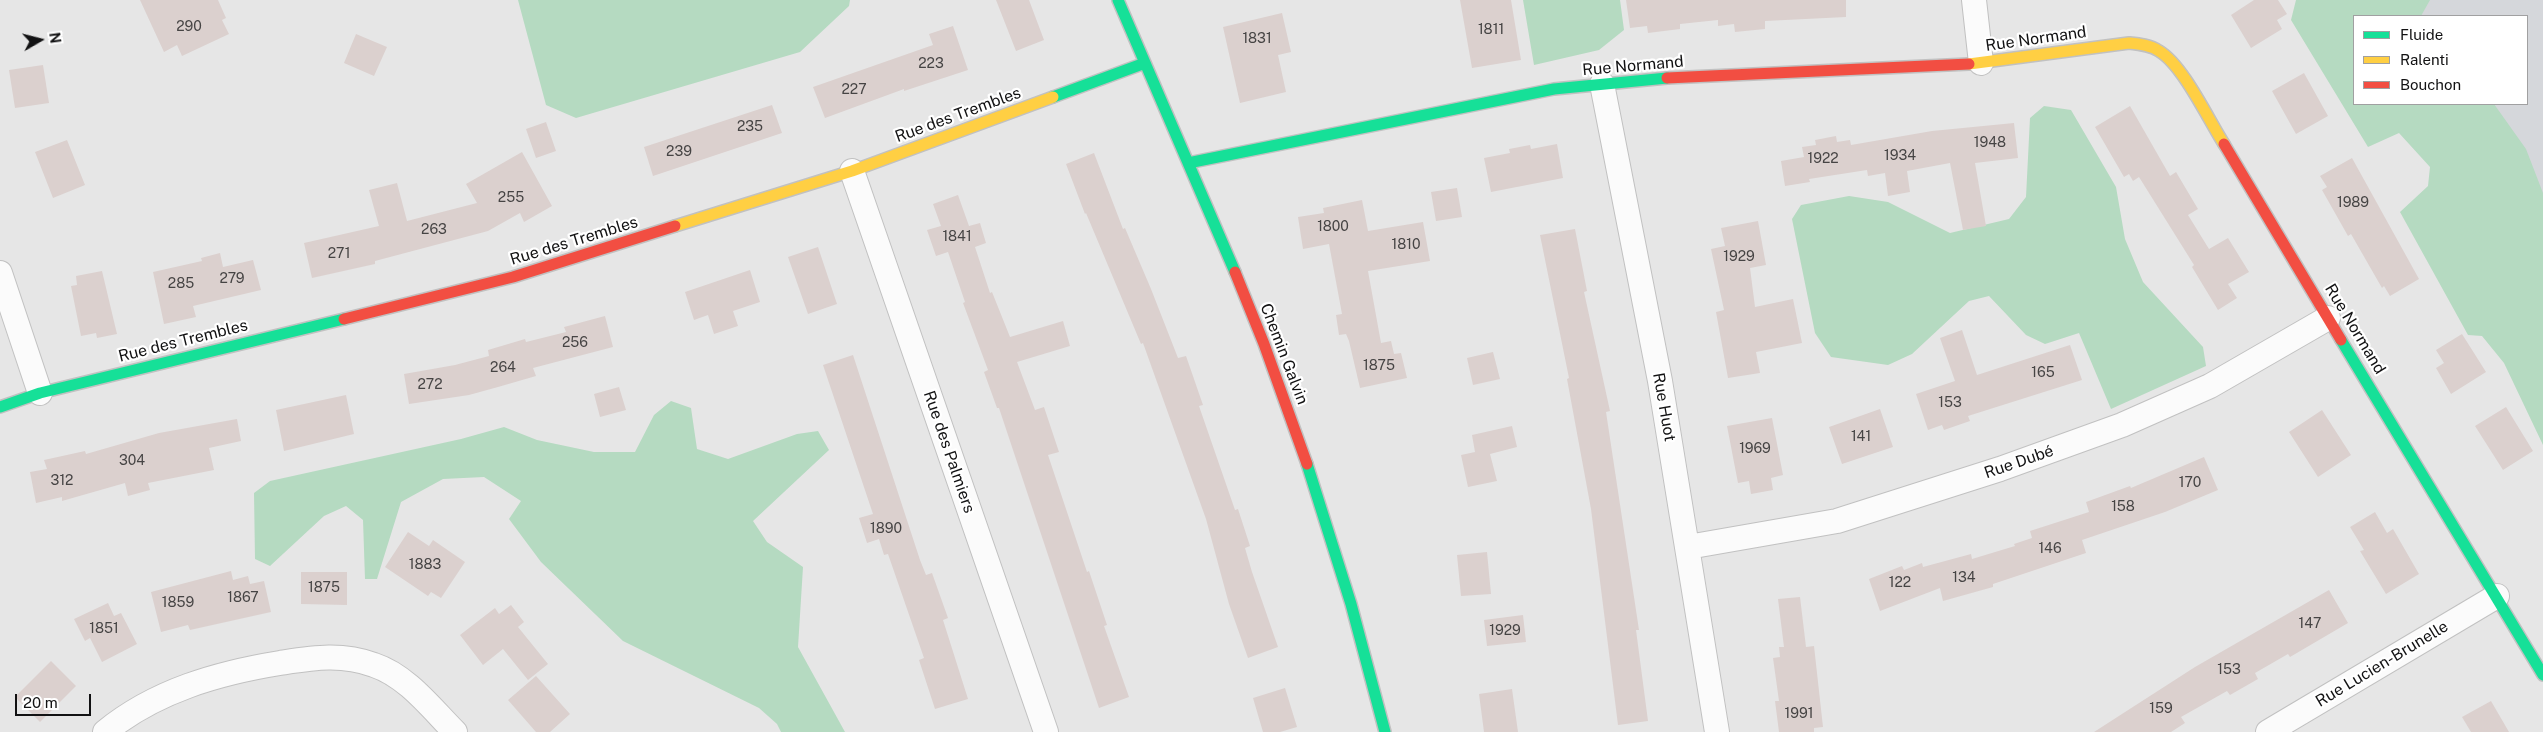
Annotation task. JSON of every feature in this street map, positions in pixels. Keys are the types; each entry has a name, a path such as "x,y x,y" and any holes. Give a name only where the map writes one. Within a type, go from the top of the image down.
{"street":[{"name":"Chemin Galvin","path":"1118,0 1188,163 1283,394 1345,581 1385,732"},
{"path":"1974,0 1981,63"},
{"name":"Rue Normand","path":"1188,163 1502,98 1602,84 1981,63 2128,43 2148,44 2166,54 2182,73 2543,675"},
{"name":"Rue des Trembles","path":"0,408 40,393 514,277 852,171 1145,64"},
{"name":"Rue Huot","path":"1602,84 1658,371 1717,732"},
{"name":"Rue des Palmiers","path":"852,171 1046,732"},
{"path":"0,273 40,393"},
{"name":"Rue Dubé","path":"1688,547 1837,520 2000,469 2122,425 2210,386 2328,318"},
{"name":"Rue Lucien-Brunelle","path":"2268,732 2497,596"},
{"path":"105,732 154,701 199,680 245,669 328,656 374,665 399,677 455,732"}],"shaded area":[{"path":"2385,0 2543,0 2543,284 2444,105 2528,105 2528,15 2393,15"}],"green space":[{"path":"518,0 850,0 849,6 800,52 576,118 546,105"},
{"path":"1523,0 1620,0 1624,30 1599,50 1534,65"},
{"path":"2296,0 2430,0 2422,15 2353,15 2353,105 2495,105 2526,149 2543,193 2543,445 2504,363 2482,336 2468,335 2400,212 2428,186 2430,167 2399,133 2368,147 2291,20"},
{"path":"2044,106 2071,110 2116,187 2125,239 2143,282 2203,347 2206,366 2111,409 2079,333 2045,344 2026,335 1989,296 1969,301 1912,354 1888,365 1831,357 1815,333 1792,219 1801,205 1849,196 1888,202 1950,233 2009,219 2026,197 2030,118"},
{"path":"671,401 691,408 697,449 728,459 797,434 818,431 829,450 753,521 767,542 803,567 798,647 845,732 781,732 777,724 759,708 623,641 541,562 509,519 521,501 484,477 443,479 401,502 377,579 365,579 363,520 346,506 324,516 270,566 255,559 254,493 270,481 461,439 504,427 537,440 594,452 635,452 654,415"}],"building":[{"path":"140,0 218,0 226,18 222,20 229,34 182,56 177,45 164,52"},
{"path":"996,0 1029,0 1044,40 1016,51"},
{"path":"1460,0 1511,0 1521,60 1472,68"},
{"path":"1626,0 1846,0 1846,17 1765,21 1765,29 1735,32 1734,24 1718,26 1718,20 1680,24 1680,29 1648,33 1647,26 1630,28"},
{"path":"2254,0 2278,0 2287,14 2277,20 2282,29 2251,48 2231,15"},
{"path":"1282,13 1291,52 1278,55 1286,92 1240,103 1223,27"},
{"path":"953,26 968,70 904,91 904,89 825,118 813,87 933,45 929,34"},
{"path":"356,34 387,47 374,76 344,63"},
{"path":"43,65 49,103 15,108 9,70"},
{"path":"2304,73 2328,116 2296,134 2272,91"},
{"path":"772,105 782,133 653,176 644,147"},
{"path":"2130,106 2170,176 2176,172 2198,209 2188,215 2209,249 2228,238 2249,272 2228,284 2237,298 2218,310 2192,267 2194,265 2139,177 2133,181 2129,174 2124,177 2095,127"},
{"path":"546,122 556,151 536,158 526,129"},
{"path":"2014,123 2018,158 1975,163 1986,226 1963,230 1950,163 1907,171 1910,192 1888,196 1885,173 1868,176 1867,170 1809,179 1810,182 1785,186 1781,161 1804,157 1802,147 1816,145 1815,140 1836,136 1837,142 1850,140 1851,145 1932,131"},
{"path":"67,140 85,185 53,198 35,152"},
{"path":"1557,144 1563,178 1491,192 1484,158 1510,153 1509,149 1530,145 1531,149"},
{"path":"522,152 552,206 524,222 520,213 488,231 375,261 375,264 312,278 304,243 379,226 369,190 397,183 407,221 477,203 466,184"},
{"path":"1094,153 1123,229 1125,228 1178,358 1186,356 1203,405 1199,406 1235,510 1238,509 1250,546 1245,548 1278,647 1248,658 1229,604 1206,519 1143,343 1141,344 1085,214 1066,164"},
{"path":"2352,158 2419,279 2390,296 2384,286 2382,288 2351,234 2348,236 2322,190 2327,187 2320,176"},
{"path":"1457,188 1462,217 1436,221 1431,192"},
{"path":"958,195 969,226 980,223 986,243 975,247 990,293 992,292 1010,337 1063,321 1070,346 1017,362 1035,410 1044,407 1059,452 1048,455 1087,572 1089,571 1107,625 1104,626 1129,697 1099,708 999,408 997,408 984,372 988,370 963,303 965,302 948,252 936,256 927,230 941,226 933,204"},
{"path":"1362,200 1368,231 1423,222 1430,261 1368,271 1381,343 1391,341 1394,354 1401,353 1407,378 1360,388 1349,341 1346,334 1339,335 1336,315 1342,314 1329,244 1303,249 1298,217 1324,213 1323,208"},
{"path":"1758,221 1766,265 1750,268 1755,307 1793,299 1802,343 1756,352 1760,373 1728,378 1716,312 1724,310 1711,249 1725,246 1721,228"},
{"path":"1575,229 1587,291 1584,292 1610,411 1606,412 1639,630 1636,630 1648,721 1618,725 1591,509 1567,379 1569,378 1540,235"},
{"path":"818,247 837,304 808,314 788,257"},
{"path":"220,253 223,267 253,260 261,290 193,306 196,317 164,324 153,272 202,261 201,258"},
{"path":"750,270 760,302 733,311 738,326 714,334 708,315 694,320 685,292"},
{"path":"102,271 117,334 97,338 96,333 81,336 71,286 77,285 76,276"},
{"path":"605,316 613,347 533,368 536,376 498,387 469,395 409,404 404,374 455,365 489,356 488,350 525,339 526,342 566,332 564,327"},
{"path":"1962,330 1977,375 2070,345 2082,380 1968,416 1970,421 1944,430 1942,425 1928,430 1916,394 1955,381 1940,338"},
{"path":"2462,334 2486,372 2451,394 2436,368 2444,363 2436,350"},
{"path":"1493,352 1500,379 1473,385 1467,358"},
{"path":"853,355 920,560 926,575 932,573 948,618 943,620 968,699 935,709 919,660 924,658 888,554 884,555 879,539 867,543 859,518 873,514 823,365"},
{"path":"619,387 626,410 600,417 594,394"},
{"path":"346,395 354,434 284,451 276,410"},
{"path":"2506,407 2533,451 2503,470 2475,426"},
{"path":"1880,409 1893,447 1842,464 1829,427"},
{"path":"2322,410 2351,455 2318,477 2289,432"},
{"path":"1772,418 1783,475 1771,478 1773,490 1751,494 1749,481 1738,483 1727,426"},
{"path":"237,419 241,441 209,448 214,470 148,483 150,490 128,496 125,483 62,501 62,497 36,503 30,472 47,469 44,460 85,451 86,454 159,433"},
{"path":"1512,426 1517,447 1490,454 1497,481 1468,487 1461,455 1475,452 1472,435"},
{"path":"2204,457 2218,490 2165,512 2082,540 2086,553 1993,584 1993,587 1943,601 1940,588 1880,611 1869,579 1902,566 1904,570 1922,563 1923,567 1971,554 1972,559 2015,546 2014,544 2032,538 2030,531 2089,512 2086,502 2130,486 2131,488"},
{"path":"2375,512 2387,533 2393,529 2419,574 2386,594 2360,551 2364,550 2350,527"},
{"path":"408,532 429,546 433,540 465,562 441,598 431,592 428,596 385,567"},
{"path":"1487,552 1491,594 1461,596 1457,555"},
{"path":"231,571 233,580 248,576 250,584 264,581 271,612 190,630 188,625 161,632 151,592"},
{"path":"301,572 347,572 347,605 301,604"},
{"path":"2329,590 2348,623 2290,657 2288,654 2255,673 2258,679 2230,695 2227,691 2181,717 2185,723 2171,732 2094,732 2195,667"},
{"path":"1800,597 1806,647 1814,646 1823,727 1814,728 1814,732 1779,732 1775,701 1779,701 1773,658 1780,657 1779,647 1784,647 1778,599"},
{"path":"108,603 114,616 121,613 137,644 102,662 90,638 85,641 74,619"},
{"path":"511,605 524,622 518,627 548,664 528,680 503,649 483,665 460,635 495,608 499,614"},
{"path":"1523,615 1526,642 1487,646 1484,620"},
{"path":"51,661 76,686 40,722 15,697"},
{"path":"536,676 570,714 550,732 536,732 508,700"},
{"path":"1285,688 1297,727 1280,732 1263,732 1253,698"},
{"path":"1512,689 1518,732 1484,732 1479,694"},
{"path":"2491,701 2509,732 2471,732 2462,717"}],"traffic: fast":[{"path":"1118,0 1235,272"},
{"path":"1053,97 1145,63"},
{"path":"1188,163 1554,89 1667,78"},
{"path":"0,407 40,393 344,319"},
{"path":"2341,340 2543,675"},
{"path":"1307,464 1351,604 1385,732"}],"traffic: slow":[{"path":"1969,64 2129,43 2148,46 2159,51 2177,68 2195,93 2224,144"},
{"path":"675,226 852,171 1053,97"}],"traffic: jam":[{"path":"1667,78 1969,64"},
{"path":"2224,144 2341,340"},
{"path":"344,319 513,277 675,226"},
{"path":"1235,272 1264,344 1307,464"}]}
